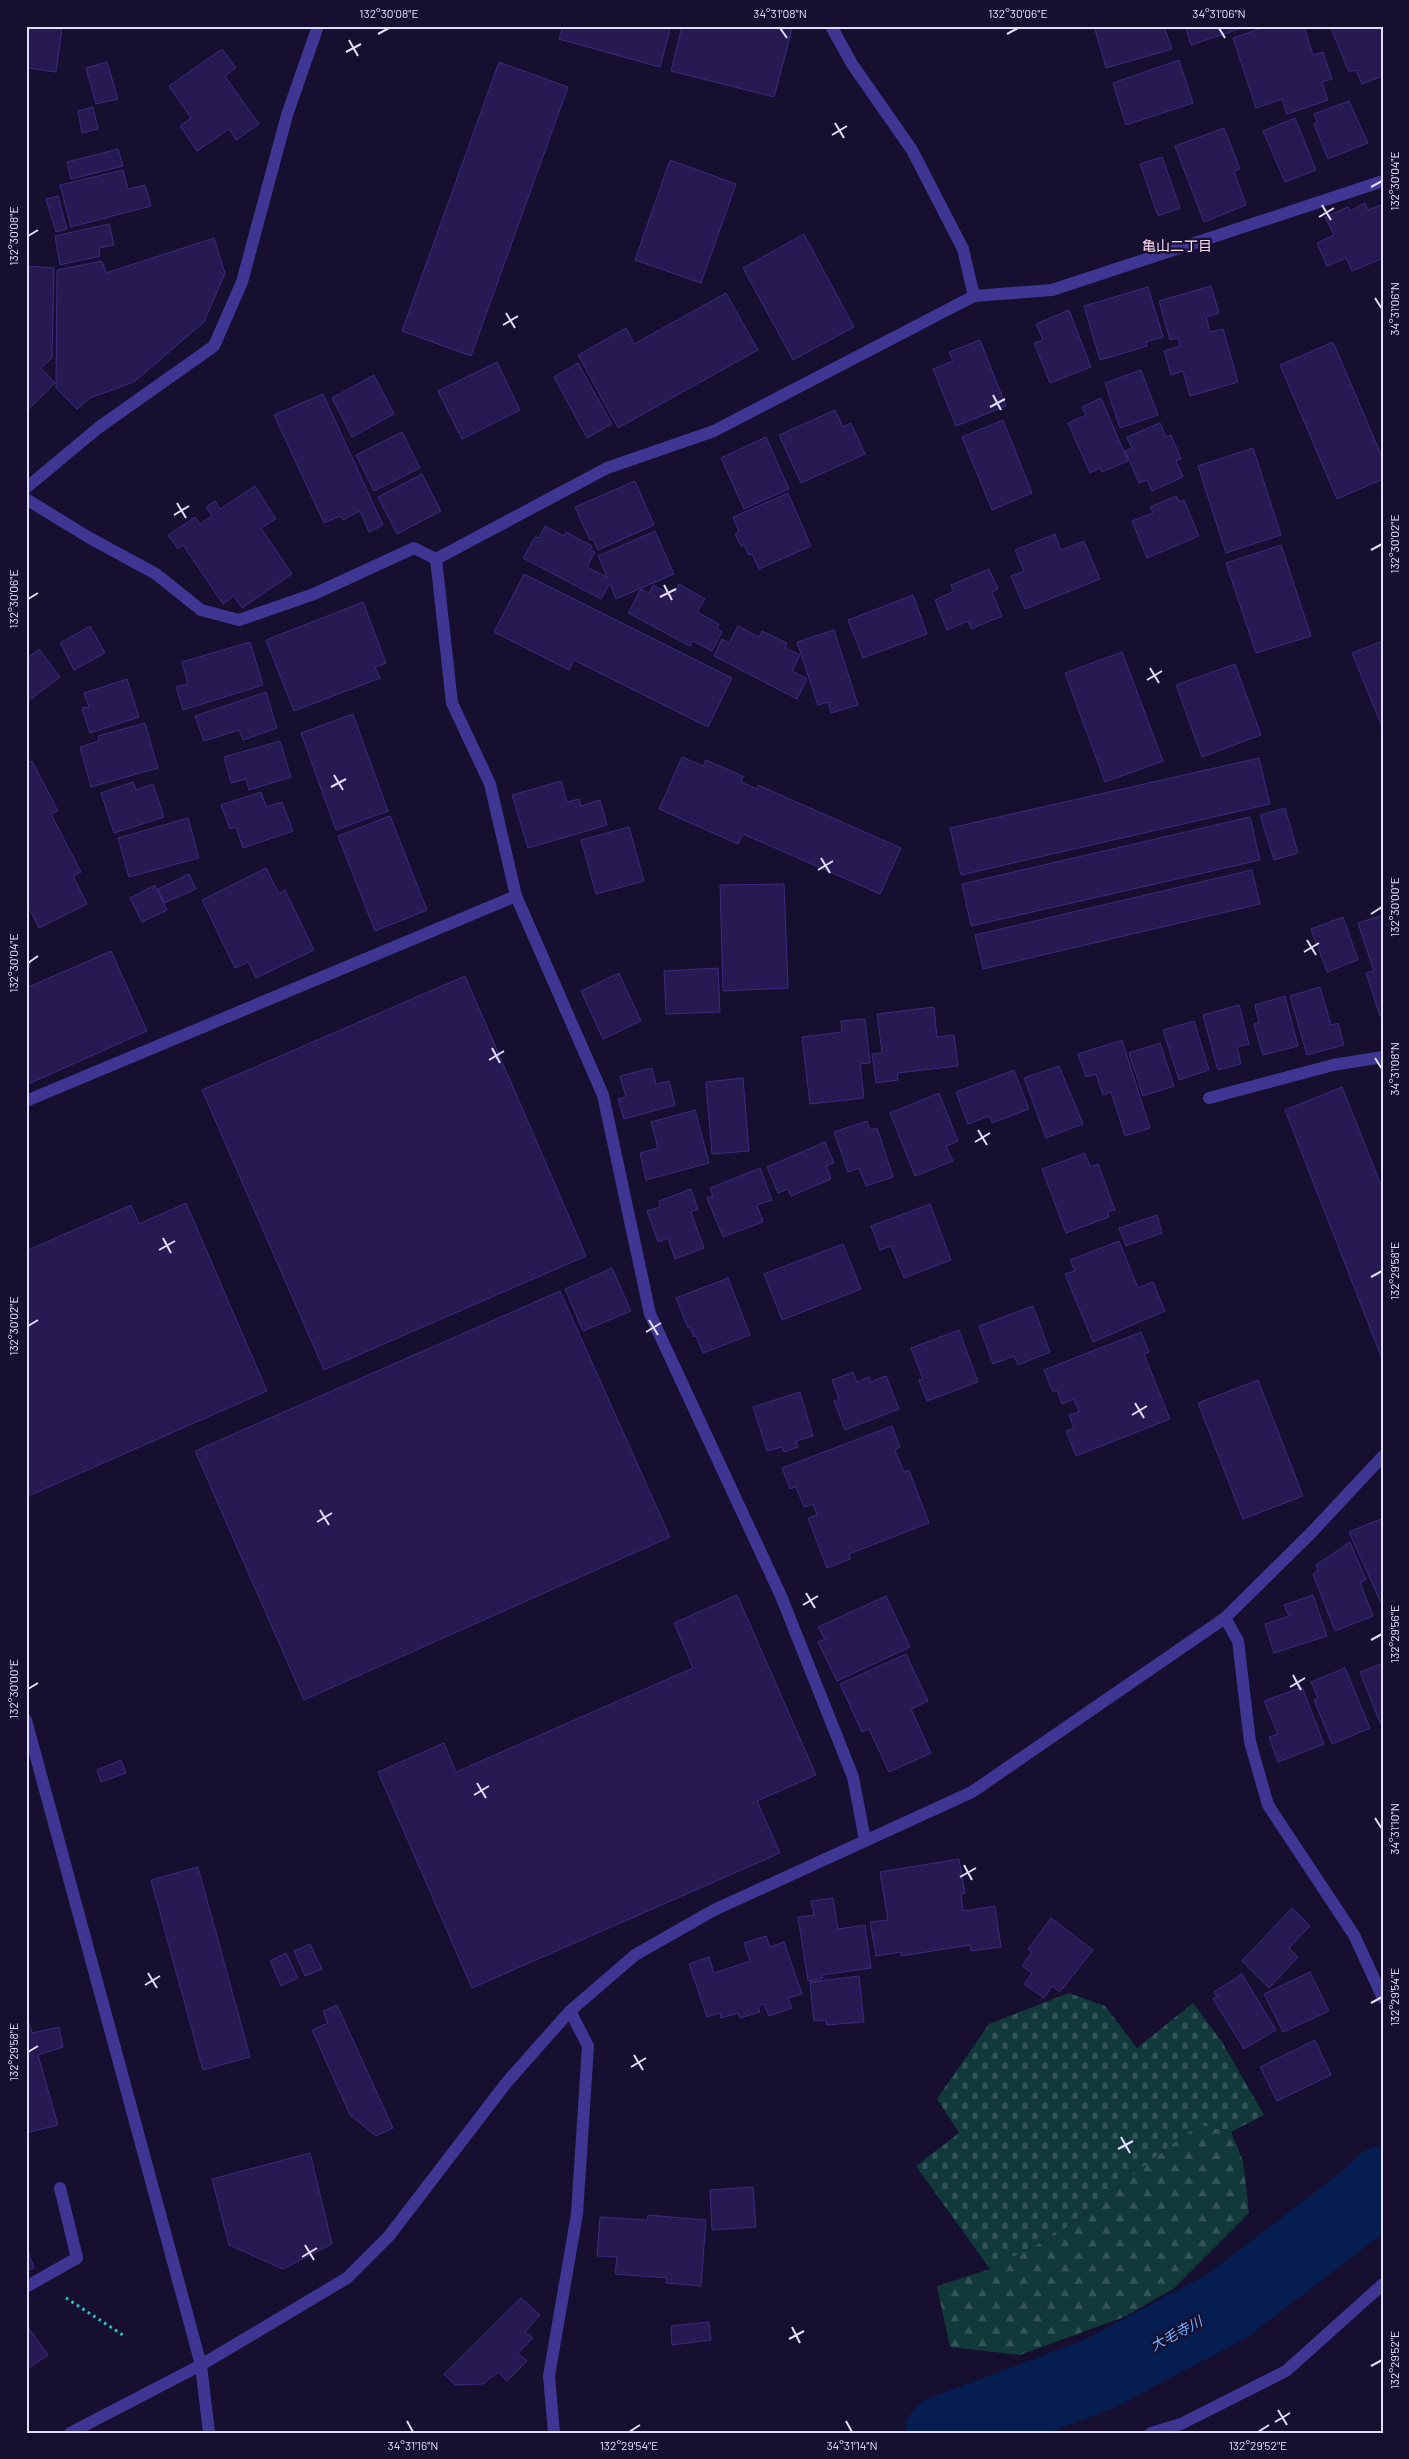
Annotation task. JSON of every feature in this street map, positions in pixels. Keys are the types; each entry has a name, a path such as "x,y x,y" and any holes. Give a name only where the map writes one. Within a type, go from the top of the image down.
{"street":[{"path":"26,488 98,428 214,346 242,282 287,115 318,26"},
{"path":"831,26 852,64 912,150 964,249 974,296"},
{"path":"436,559 607,468 714,431 974,296 1052,290 1383,181"},
{"path":"26,499 88,537 156,574 201,610 239,620 314,594 414,548 436,559"},
{"path":"436,559 452,703 490,784 516,896 603,1094 650,1314 781,1596 853,1777 865,1840"},
{"path":"26,1101 516,896"},
{"path":"1209,1098 1333,1066 1383,1057"},
{"path":"70,2433 201,2365 347,2278 389,2236 507,2082 570,2011 634,1954 714,1910 972,1792 1225,1618 1311,1533 1383,1456"},
{"path":"1225,1618 1238,1641 1250,1742 1268,1805 1354,1935 1383,1998"},
{"path":"26,1720 201,2365 209,2433"},
{"path":"554,2433 549,2376 577,2214 588,2046 570,2011"},
{"path":"26,2287 77,2258 60,2188"},
{"path":"1151,2433 1181,2424 1286,2371 1383,2284"}],"path":[{"path":"68,2299 126,2337"}],"green space":[{"path":"1069,1993 1105,2006 1137,2048 1193,2003 1222,2042 1264,2115 1231,2132 1201,2125 1185,2134 1059,2233 990,2269 916,2166 959,2133 937,2099 989,2024"},
{"path":"1201,2125 1231,2132 1243,2161 1249,2213 1173,2289 1124,2317 1020,2355 950,2347 937,2286 990,2269 1059,2233 1185,2134"}],"building":[{"path":"26,26 62,29 56,72 26,68"},
{"path":"563,26 671,26 660,67 559,39"},
{"path":"682,26 779,26 792,29 774,97 671,71"},
{"path":"1094,26 1164,26 1172,49 1106,68"},
{"path":"1185,26 1238,26 1239,29 1191,45"},
{"path":"1267,26 1304,26 1313,55 1323,52 1332,79 1322,82 1328,100 1287,114 1282,99 1256,108 1233,38"},
{"path":"1330,26 1383,26 1383,76 1362,84 1356,70 1349,72"},
{"path":"222,49 236,68 225,76 259,124 236,140 229,129 197,151 180,126 191,118 169,86"},
{"path":"1179,60 1193,103 1126,125 1113,83"},
{"path":"107,62 118,99 96,104 86,68"},
{"path":"499,62 568,87 471,356 402,331"},
{"path":"1349,101 1368,143 1328,159 1314,124 1317,123 1314,114"},
{"path":"93,107 98,129 82,133 78,111"},
{"path":"1295,118 1316,170 1285,182 1263,131"},
{"path":"1224,128 1240,169 1234,171 1246,205 1204,222 1175,146"},
{"path":"118,149 123,166 71,179 67,162"},
{"path":"1162,157 1180,208 1158,216 1140,164"},
{"path":"670,160 736,184 701,283 635,260"},
{"path":"123,170 128,189 145,185 151,206 71,227 60,185"},
{"path":"58,196 67,229 56,232 46,199"},
{"path":"1365,203 1368,210 1383,204 1383,258 1352,271 1346,258 1327,266 1317,243 1334,235 1325,217 1348,207 1350,211"},
{"path":"109,224 114,245 99,248 100,256 60,265 55,236"},
{"path":"804,234 854,327 793,360 743,268"},
{"path":"214,238 225,273 204,322 134,382 90,398 77,409 56,388 57,270 102,261 106,273"},
{"path":"26,266 54,268 52,358 41,368 55,383 26,412"},
{"path":"1211,286 1219,313 1206,317 1210,332 1223,329 1238,382 1190,396 1183,371 1171,375 1164,351 1180,346 1178,338 1170,340 1159,301"},
{"path":"1148,287 1163,337 1146,342 1147,346 1100,360 1084,306"},
{"path":"726,293 758,350 618,428 578,355 626,328 634,344"},
{"path":"1069,310 1091,367 1050,383 1034,343 1043,340 1036,324"},
{"path":"980,340 1006,406 956,426 933,369 953,361 949,352"},
{"path":"1333,342 1383,459 1383,479 1337,499 1280,365"},
{"path":"497,362 520,410 462,439 438,391"},
{"path":"578,363 612,424 587,438 554,377"},
{"path":"1141,370 1158,415 1120,428 1105,383"},
{"path":"374,375 394,414 352,437 332,398"},
{"path":"323,394 383,525 369,532 360,511 343,520 340,516 324,523 274,415"},
{"path":"1101,398 1128,461 1102,472 1100,468 1090,473 1068,423 1086,415 1082,407"},
{"path":"835,410 843,427 851,423 865,454 801,483 779,435"},
{"path":"1003,420 1032,493 992,510 962,437"},
{"path":"1160,423 1166,437 1171,435 1181,459 1176,461 1183,477 1152,491 1147,480 1139,483 1125,451 1132,448 1127,437"},
{"path":"402,432 420,468 374,491 356,455"},
{"path":"766,437 789,489 744,509 721,458"},
{"path":"1253,448 1281,535 1226,553 1198,466"},
{"path":"422,474 441,511 397,534 378,497"},
{"path":"635,481 654,525 598,550 593,539 590,540 575,507"},
{"path":"255,486 276,519 261,528 292,574 242,608 234,596 223,604 183,545 178,549 168,535 195,517 200,524 212,516 206,507 215,501 220,509"},
{"path":"788,493 811,546 759,569 752,554 749,555 744,545 741,546 735,534 739,532 733,517"},
{"path":"1176,496 1179,502 1184,500 1199,536 1147,558 1132,521 1153,513 1150,507"},
{"path":"545,526 564,536 566,532 592,546 590,550 595,552 587,567 607,577 598,556 655,531 674,574 616,599 610,583 601,599 523,558 535,537 539,538"},
{"path":"1055,534 1061,550 1084,541 1100,579 1025,609 1011,576 1024,571 1015,550"},
{"path":"1281,545 1311,636 1256,653 1226,563"},
{"path":"989,569 998,589 992,592 1002,616 971,629 968,621 947,630 935,600 954,591 951,585"},
{"path":"524,574 732,678 708,727 574,660 569,670 494,632"},
{"path":"679,584 705,599 697,612 719,624 717,628 722,632 712,651 693,641 690,646 628,613 641,589 649,593 653,585 673,596"},
{"path":"913,595 927,634 863,658 848,620"},
{"path":"363,602 386,663 375,667 380,678 294,711 266,640"},
{"path":"90,626 105,653 74,670 60,643"},
{"path":"738,626 759,637 762,631 787,643 785,648 800,655 792,671 807,679 797,699 714,656 722,639 729,643"},
{"path":"834,630 858,705 831,713 828,702 818,705 797,642"},
{"path":"1383,641 1383,729 1352,653"},
{"path":"250,642 263,685 183,710 176,687 188,684 182,662"},
{"path":"39,649 60,677 27,702 26,659"},
{"path":"1122,652 1163,761 1105,782 1065,673"},
{"path":"1235,664 1261,735 1202,757 1176,685"},
{"path":"127,679 139,717 90,733 82,708 89,707 84,693"},
{"path":"266,692 277,728 243,740 239,730 204,741 195,716"},
{"path":"353,714 388,811 336,830 301,733"},
{"path":"145,723 158,768 91,787 80,747 99,741 98,736"},
{"path":"280,741 291,777 249,790 246,779 231,783 224,757"},
{"path":"682,757 703,766 706,760 743,776 741,782 757,789 758,785 901,848 880,894 743,834 738,844 659,809"},
{"path":"1259,758 1270,804 961,875 950,828"},
{"path":"32,761 58,811 51,814 81,872 73,876 87,904 39,928 26,902 26,764"},
{"path":"561,781 567,802 579,799 581,806 600,800 607,825 528,848 512,795"},
{"path":"133,782 136,790 153,784 164,817 114,833 101,793"},
{"path":"261,792 266,807 282,802 293,831 243,848 236,827 230,829 221,805"},
{"path":"1285,808 1298,853 1274,860 1260,815"},
{"path":"390,816 427,910 375,931 338,836"},
{"path":"1250,817 1260,860 971,926 962,884"},
{"path":"188,818 199,858 129,877 118,838"},
{"path":"629,827 644,881 596,894 581,840"},
{"path":"266,868 279,894 285,890 314,950 256,978 248,962 235,968 202,900"},
{"path":"1252,870 1260,904 983,969 975,935"},
{"path":"189,874 196,889 164,903 158,889"},
{"path":"784,884 788,988 723,991 720,885"},
{"path":"155,885 167,910 142,922 130,898"},
{"path":"1383,915 1383,1014 1380,1016 1366,973 1374,971 1358,923"},
{"path":"1343,917 1358,960 1327,972 1311,929"},
{"path":"111,951 147,1031 26,1085 26,988"},
{"path":"26,957 31,965 26,968"},
{"path":"718,968 720,1012 666,1014 664,971"},
{"path":"619,973 641,1021 603,1039 581,991"},
{"path":"465,976 586,1256 324,1370 202,1090"},
{"path":"1320,987 1331,1025 1338,1023 1344,1045 1307,1055 1290,996"},
{"path":"1285,996 1298,1046 1263,1055 1254,1024 1259,1023 1255,1005"},
{"path":"1239,1005 1249,1044 1237,1047 1241,1064 1218,1070 1203,1015"},
{"path":"934,1007 937,1037 954,1035 958,1066 897,1073 898,1080 876,1083 872,1054 882,1053 877,1014"},
{"path":"865,1019 870,1063 860,1064 864,1098 810,1104 802,1037 842,1032 841,1021"},
{"path":"1194,1021 1209,1070 1179,1080 1163,1030"},
{"path":"1122,1040 1150,1128 1125,1136 1111,1092 1103,1095 1096,1074 1086,1077 1078,1054"},
{"path":"1160,1043 1174,1086 1143,1096 1129,1053"},
{"path":"1059,1066 1083,1124 1046,1138 1024,1078"},
{"path":"652,1068 656,1084 669,1081 675,1105 624,1119 618,1099 626,1097 620,1076"},
{"path":"1014,1070 1029,1109 992,1123 989,1116 968,1124 956,1092"},
{"path":"743,1078 749,1151 712,1154 706,1082"},
{"path":"1342,1087 1383,1190 1383,1361 1285,1110"},
{"path":"939,1093 958,1141 946,1146 953,1161 915,1176 890,1113"},
{"path":"695,1110 709,1163 646,1180 640,1153 658,1148 651,1122"},
{"path":"867,1121 870,1130 877,1128 893,1177 866,1186 859,1168 848,1172 834,1132"},
{"path":"825,1142 834,1163 826,1166 831,1179 791,1196 788,1189 778,1193 767,1167"},
{"path":"1085,1153 1090,1167 1098,1164 1115,1210 1108,1212 1109,1217 1066,1233 1042,1169"},
{"path":"760,1168 772,1200 757,1205 763,1222 723,1237 707,1198 713,1196 710,1188"},
{"path":"691,1189 698,1209 691,1212 704,1248 675,1259 668,1238 658,1242 647,1211 660,1207 659,1201"},
{"path":"186,1203 267,1391 26,1497 26,1251 131,1205 139,1224"},
{"path":"930,1204 951,1260 904,1278 891,1246 880,1250 871,1226"},
{"path":"1157,1215 1162,1233 1126,1246 1119,1228"},
{"path":"1119,1241 1138,1288 1153,1282 1165,1311 1093,1342 1065,1274 1075,1271 1070,1260"},
{"path":"843,1244 861,1289 782,1320 764,1274"},
{"path":"612,1268 631,1311 583,1331 565,1289"},
{"path":"728,1278 750,1335 703,1353 696,1336 694,1337 690,1327 688,1328 676,1298"},
{"path":"560,1291 670,1537 304,1700 195,1451"},
{"path":"1033,1306 1050,1352 1018,1365 1014,1356 993,1364 979,1326"},
{"path":"959,1330 978,1382 927,1401 919,1380 923,1379 911,1348"},
{"path":"1141,1332 1149,1352 1144,1354 1170,1419 1076,1456 1066,1431 1074,1428 1069,1415 1079,1412 1074,1399 1062,1404 1057,1390 1053,1392 1044,1370"},
{"path":"853,1372 857,1382 869,1377 871,1382 886,1376 899,1409 845,1430 834,1401 839,1399 832,1380"},
{"path":"1258,1380 1303,1496 1243,1519 1198,1403"},
{"path":"800,1392 813,1436 796,1441 798,1447 784,1452 782,1447 767,1451 753,1407"},
{"path":"892,1426 900,1447 895,1450 904,1472 909,1470 929,1523 849,1554 850,1559 827,1568 808,1518 817,1515 813,1504 804,1507 796,1487 790,1489 782,1468"},
{"path":"1383,1518 1383,1607 1349,1532"},
{"path":"1350,1542 1366,1580 1360,1582 1373,1616 1335,1631 1313,1574 1318,1571 1316,1565"},
{"path":"737,1595 816,1775 757,1801 780,1853 472,1988 378,1772 444,1743 456,1772 693,1668 674,1623"},
{"path":"1313,1595 1327,1636 1274,1653 1265,1624 1289,1616 1284,1605"},
{"path":"886,1596 910,1647 837,1681 818,1642 825,1639 818,1627"},
{"path":"906,1654 928,1701 911,1709 931,1753 889,1772 869,1729 862,1732 840,1684"},
{"path":"1383,1663 1383,1722 1380,1723 1360,1672"},
{"path":"1345,1668 1370,1728 1332,1744 1314,1700 1318,1698 1311,1682"},
{"path":"1302,1687 1324,1744 1278,1762 1269,1737 1278,1734 1264,1701"},
{"path":"121,1760 126,1773 101,1782 97,1770"},
{"path":"959,1859 965,1893 961,1894 963,1911 995,1906 1001,1947 971,1951 970,1945 901,1956 901,1952 876,1956 870,1922 888,1920 880,1872"},
{"path":"198,1867 250,2057 203,2070 151,1880"},
{"path":"833,1898 838,1929 865,1925 871,1968 822,1975 823,1978 808,1981 798,1917 814,1915 811,1901"},
{"path":"1292,1908 1310,1926 1289,1948 1298,1957 1269,1988 1242,1961"},
{"path":"1051,1918 1093,1950 1060,1992 1052,1986 1044,1998 1024,1984 1032,1973 1022,1966 1032,1952 1028,1949"},
{"path":"766,1936 770,1947 784,1942 802,1994 788,1998 792,2008 769,2016 764,2004 758,2006 760,2012 740,2018 738,2013 721,2018 720,2013 707,2017 689,1964 709,1957 714,1973 750,1961 744,1943"},
{"path":"310,1944 322,1969 305,1976 294,1951"},
{"path":"286,1953 298,1978 281,1986 270,1961"},
{"path":"1310,1972 1329,2011 1283,2032 1264,1994"},
{"path":"1242,1974 1276,2030 1244,2049 1213,1999 1217,1997 1214,1992"},
{"path":"859,1976 864,2022 826,2025 826,2020 814,2021 810,1982"},
{"path":"337,2005 393,2128 376,2136 350,2115 312,2030 328,2023 323,2011"},
{"path":"26,2013 32,2033 59,2027 63,2047 38,2055 58,2125 26,2133"},
{"path":"1315,2040 1331,2075 1277,2101 1260,2067"},
{"path":"310,2153 332,2244 283,2269 229,2245 212,2179"},
{"path":"753,2187 756,2227 712,2230 710,2190"},
{"path":"648,2215 706,2220 701,2286 666,2283 667,2278 615,2274 617,2257 597,2256 600,2217 647,2220"},
{"path":"26,2246 34,2268 26,2271"},
{"path":"521,2298 540,2315 525,2332 533,2338 518,2353 527,2361 507,2381 498,2372 483,2384 455,2385 444,2374"},
{"path":"709,2322 711,2340 672,2345 671,2326"},
{"path":"26,2324 48,2355 26,2370"}],"waterway":[{"name":"大毛寺川","path":"942,2433 1099,2374 1227,2306 1363,2202 1383,2183"}],"district":[{"name":"亀山二丁目","path":"1177,245"}]}
